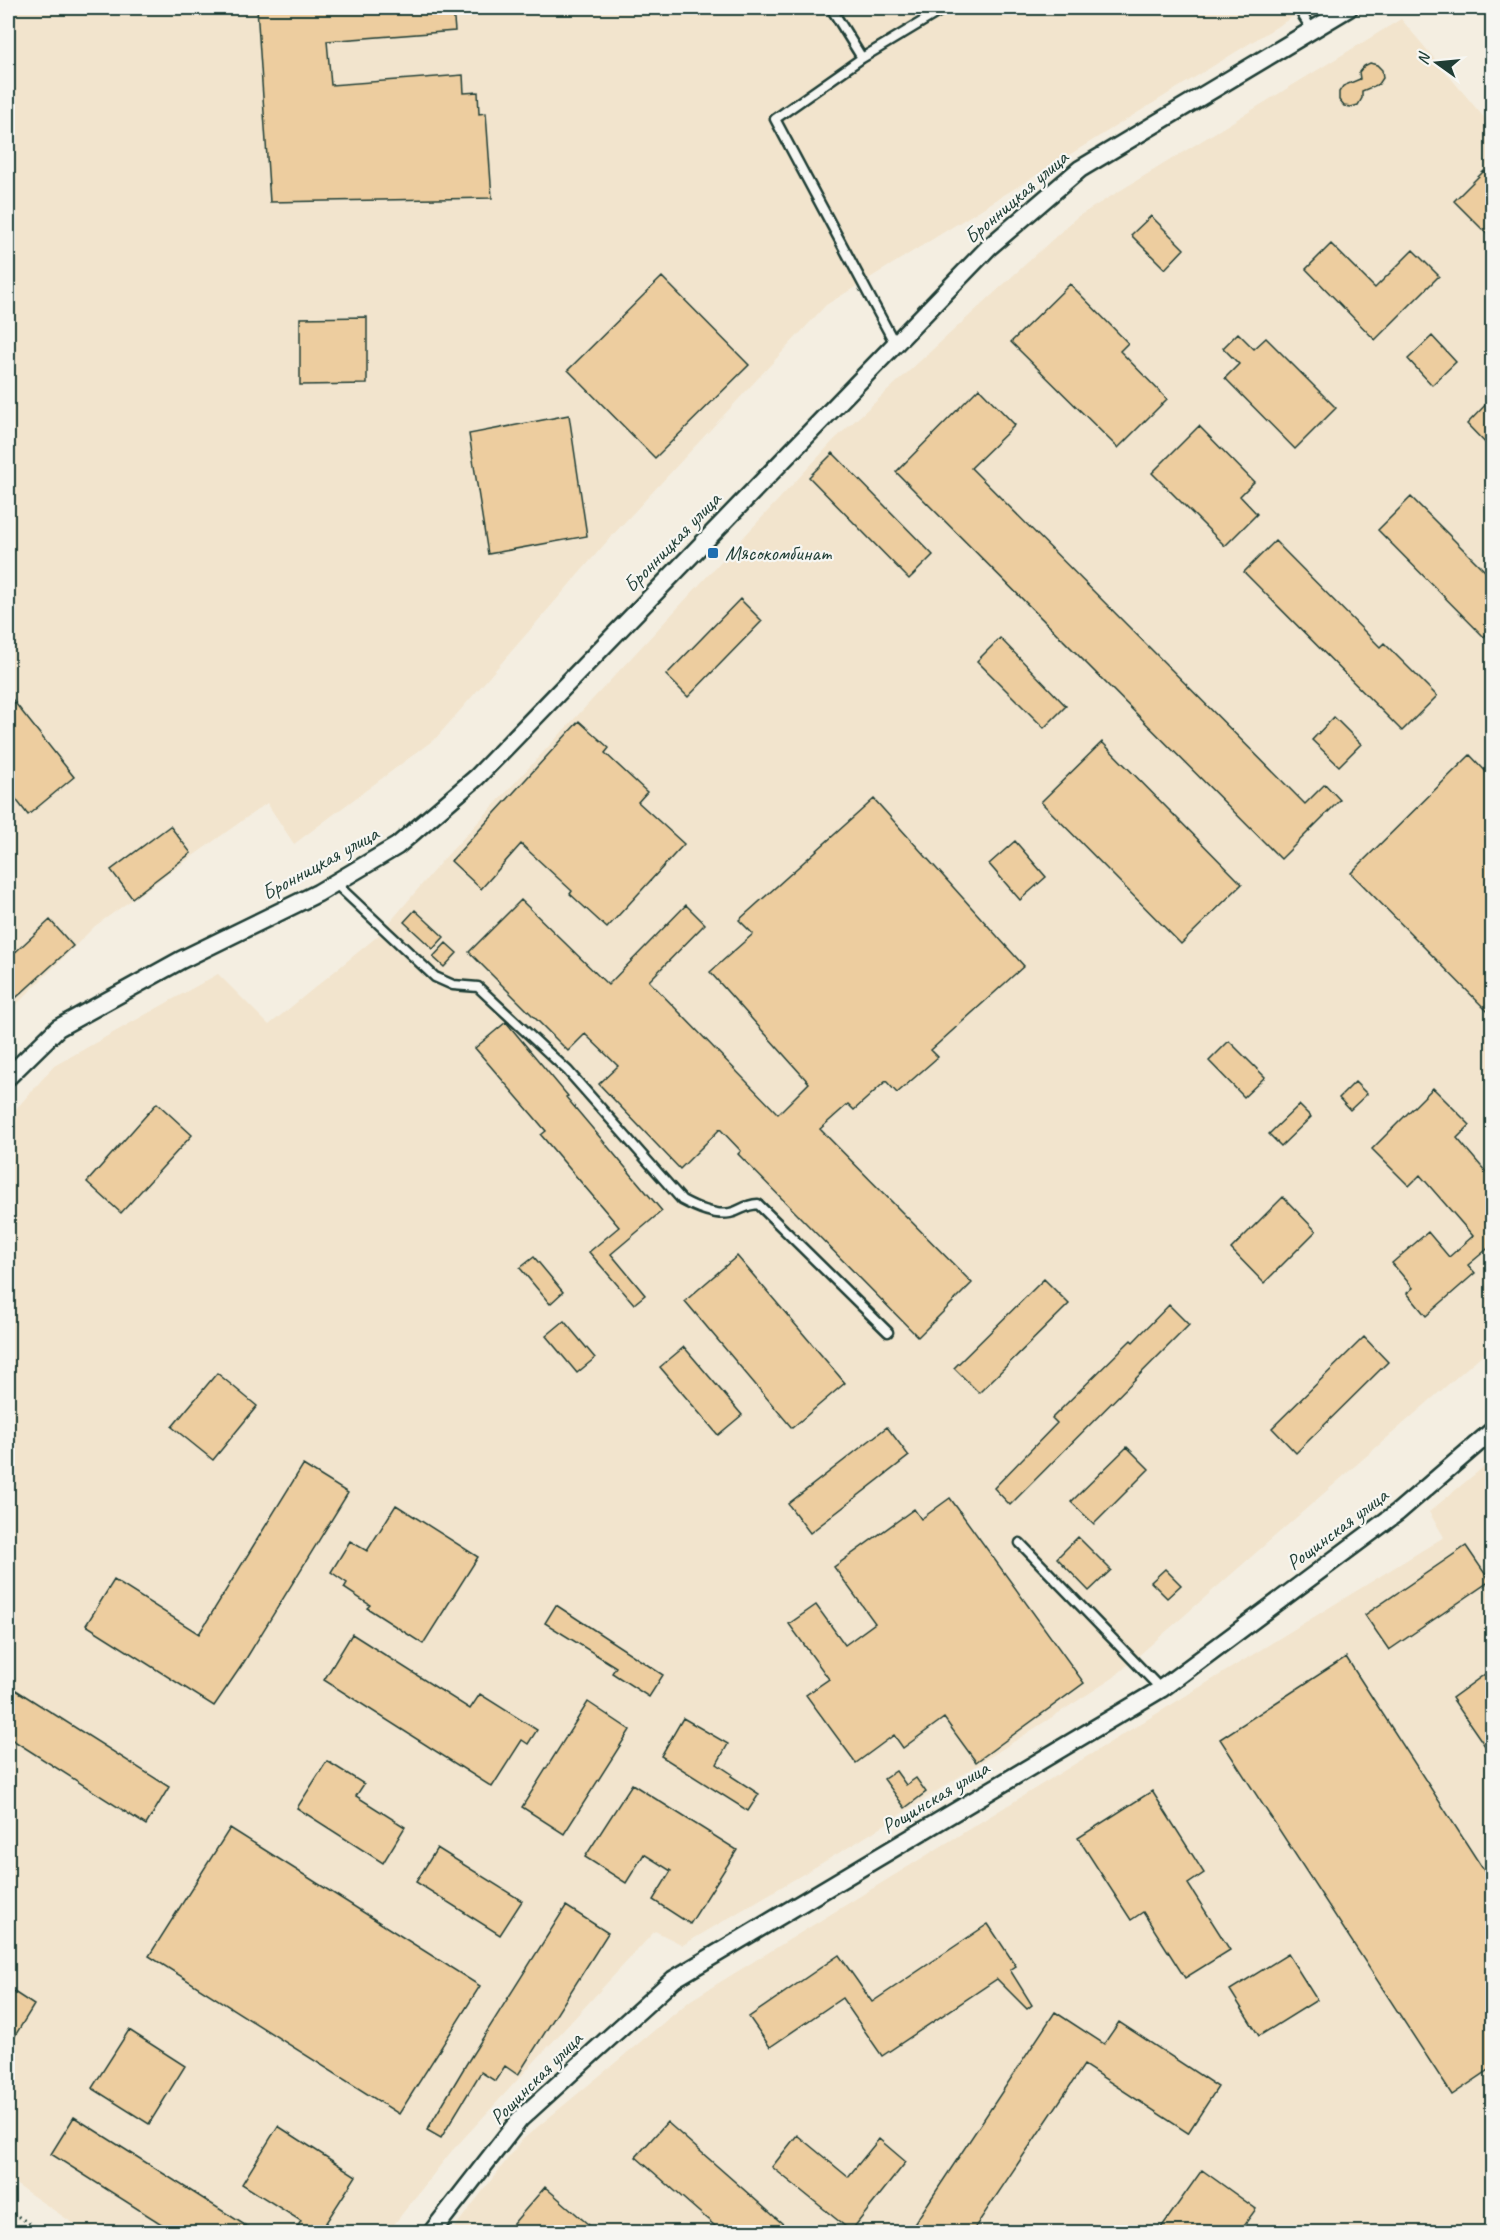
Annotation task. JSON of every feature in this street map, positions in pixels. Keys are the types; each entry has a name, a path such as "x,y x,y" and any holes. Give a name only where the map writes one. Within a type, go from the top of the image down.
{"street":[{"name":"Бронницкая улица","path":"8,1077 58,1028 181,960 335,883 397,846 477,777 989,247 1080,169 1349,8"},
{"name":"Рощинская улица","path":"432,2232 520,2119 674,1979 1161,1689 1398,1512 1492,1431"}],"lane":[{"path":"831,8 862,58"},
{"path":"896,344 775,119 862,58 945,8"},
{"path":"1298,8 1312,30"},
{"path":"335,883 435,977 453,985 478,987 568,1071 682,1200 694,1207 730,1213 745,1205 758,1204 888,1332"},
{"path":"1020,1543 1161,1689"}],"path":[{"path":"8,2210 43,2232"}],"shaded area":[{"path":"8,8 1307,8 826,305 610,538 436,738 294,844 267,803 95,926 8,1013"},
{"path":"1401,19 1492,127 1492,1346 1113,1678 859,1841 683,1945 655,1931 450,2153 388,2232 86,2232 8,2179 8,1118 54,1066 218,974 269,1025 379,935 441,862 835,439 1077,217"},
{"path":"1492,1460 1492,2232 451,2232 523,2139 691,2000 1444,1537 1429,1512"}],"building":[{"path":"257,8 453,8 455,31 327,41 331,85 463,75 464,93 478,92 479,114 486,113 492,198 270,202"},
{"path":"1370,63 1382,70 1383,78 1379,84 1362,91 1362,98 1358,105 1344,106 1339,100 1339,92 1343,86 1360,79 1359,72"},
{"path":"1484,171 1492,179 1492,239 1454,201"},
{"path":"1151,216 1184,249 1165,269 1131,235"},
{"path":"1331,244 1375,288 1413,250 1439,276 1375,340 1306,269"},
{"path":"662,277 749,365 655,458 568,370"},
{"path":"1070,284 1128,343 1120,351 1167,399 1118,448 1011,342"},
{"path":"367,317 367,384 300,385 300,318"},
{"path":"1238,333 1254,349 1266,338 1336,408 1295,449 1225,378 1239,364 1223,348"},
{"path":"1432,336 1456,362 1432,385 1408,359"},
{"path":"979,388 1015,425 971,468 1305,804 1325,784 1340,800 1281,859 896,472"},
{"path":"1492,398 1492,450 1467,424"},
{"path":"569,415 587,536 488,554 469,434"},
{"path":"1199,426 1254,482 1240,496 1257,514 1225,546 1152,473"},
{"path":"833,453 933,555 909,579 809,477"},
{"path":"1411,497 1492,578 1492,628 1484,637 1378,530"},
{"path":"1275,541 1380,647 1384,643 1437,696 1402,731 1244,572"},
{"path":"740,599 762,621 688,697 666,675"},
{"path":"1000,638 1066,706 1044,728 977,661"},
{"path":"8,694 74,777 28,815 8,789"},
{"path":"1334,717 1361,744 1339,766 1312,740"},
{"path":"579,721 609,748 605,753 647,792 638,802 684,844 607,928 570,894 572,891 521,844 481,889 451,861"},
{"path":"1102,742 1242,884 1181,944 1041,802"},
{"path":"1470,755 1492,778 1492,1016 1351,873"},
{"path":"874,799 1024,966 931,1050 938,1057 897,1093 886,1081 854,1110 848,1104 820,1129 972,1283 918,1337 738,1154 741,1151 720,1129 680,1169 599,1084 618,1066 585,1034 568,1051 469,952 521,900 608,985 686,905 705,924 649,981 778,1114 809,1083 710,972 753,934 739,920"},
{"path":"170,826 191,853 132,898 111,870"},
{"path":"1015,841 1046,877 1020,900 989,864"},
{"path":"415,910 444,937 433,949 404,922"},
{"path":"50,920 73,946 8,1005 8,959"},
{"path":"446,943 457,953 444,967 433,957"},
{"path":"506,1022 662,1211 611,1254 645,1295 634,1304 589,1252 619,1227 541,1135 546,1131 475,1048"},
{"path":"1229,1041 1265,1077 1244,1097 1209,1061"},
{"path":"1355,1082 1367,1094 1350,1110 1339,1098"},
{"path":"1433,1088 1470,1125 1457,1138 1492,1179 1492,1245 1468,1265 1475,1273 1426,1316 1407,1293 1413,1288 1392,1263 1428,1232 1449,1257 1473,1236 1420,1175 1409,1186 1372,1149"},
{"path":"157,1103 192,1135 121,1213 87,1182"},
{"path":"1299,1105 1311,1117 1281,1146 1269,1134"},
{"path":"1283,1197 1316,1231 1264,1283 1231,1249"},
{"path":"737,1256 845,1383 792,1428 685,1301"},
{"path":"534,1257 563,1292 550,1304 520,1268"},
{"path":"1044,1279 1069,1304 979,1393 954,1368"},
{"path":"1169,1305 1189,1325 1010,1505 994,1488 1057,1423 1052,1418"},
{"path":"564,1321 595,1358 577,1373 546,1336"},
{"path":"1364,1337 1388,1362 1296,1453 1272,1428"},
{"path":"684,1347 742,1415 718,1435 660,1367"},
{"path":"217,1373 257,1406 213,1460 172,1427"},
{"path":"887,1427 909,1456 810,1533 788,1504"},
{"path":"1127,1447 1149,1469 1094,1524 1071,1502"},
{"path":"303,1465 348,1493 244,1662 214,1706 86,1625 114,1580 199,1634"},
{"path":"950,1498 1084,1683 976,1762 944,1718 903,1748 894,1735 856,1763 806,1695 829,1679 789,1624 816,1605 845,1645 875,1623 834,1567 914,1509 921,1519"},
{"path":"396,1505 478,1557 423,1644 367,1608 370,1605 344,1588 347,1583 331,1572 350,1541 367,1551"},
{"path":"1078,1537 1111,1570 1089,1591 1057,1558"},
{"path":"1466,1546 1490,1581 1389,1650 1365,1615"},
{"path":"1165,1569 1181,1585 1167,1598 1151,1582"},
{"path":"556,1605 663,1675 649,1697 612,1673 616,1667 545,1623"},
{"path":"352,1634 470,1709 480,1694 537,1730 528,1744 522,1740 492,1787 324,1680"},
{"path":"1346,1657 1492,1883 1492,2068 1452,2095 1220,1739"},
{"path":"1492,1669 1492,1756 1452,1698"},
{"path":"8,1685 169,1787 146,1825 8,1737"},
{"path":"588,1702 630,1730 564,1834 522,1807"},
{"path":"683,1718 728,1744 717,1764 759,1794 748,1811 661,1756"},
{"path":"327,1761 364,1784 356,1796 405,1827 383,1863 297,1808"},
{"path":"896,1771 906,1785 916,1778 926,1792 905,1808 884,1779"},
{"path":"632,1784 737,1850 690,1924 653,1900 671,1871 644,1854 626,1883 585,1857"},
{"path":"1152,1791 1204,1873 1188,1884 1230,1950 1185,1978 1143,1912 1131,1920 1078,1838"},
{"path":"230,1828 480,1986 399,2114 149,1956"},
{"path":"437,1848 522,1901 500,1935 416,1882"},
{"path":"566,1906 608,1933 518,2075 505,2066 495,2081 481,2072 441,2138 427,2130 467,2063"},
{"path":"988,1924 1016,1966 1010,1970 1032,2005 1027,2009 997,1979 882,2056 842,1998 770,2047 749,2017 839,1955 872,2002"},
{"path":"1288,1954 1317,2000 1259,2036 1230,1990"},
{"path":"8,1988 34,2005 8,2047"},
{"path":"1055,2012 1104,2044 1119,2022 1218,2087 1188,2133 1084,2065 972,2232 909,2232"},
{"path":"129,2030 185,2066 149,2124 92,2088"},
{"path":"74,2117 256,2232 174,2232 51,2154"},
{"path":"667,2122 792,2232 722,2232 636,2157"},
{"path":"278,2126 356,2176 320,2232 294,2232 301,2221 242,2184"},
{"path":"797,2135 848,2177 879,2139 906,2162 851,2231 772,2167"},
{"path":"1202,2170 1256,2209 1239,2232 1158,2232"},
{"path":"545,2187 597,2232 506,2232"}],"place":[{"name":"Мясокомбинат","path":"713,553"}]}
